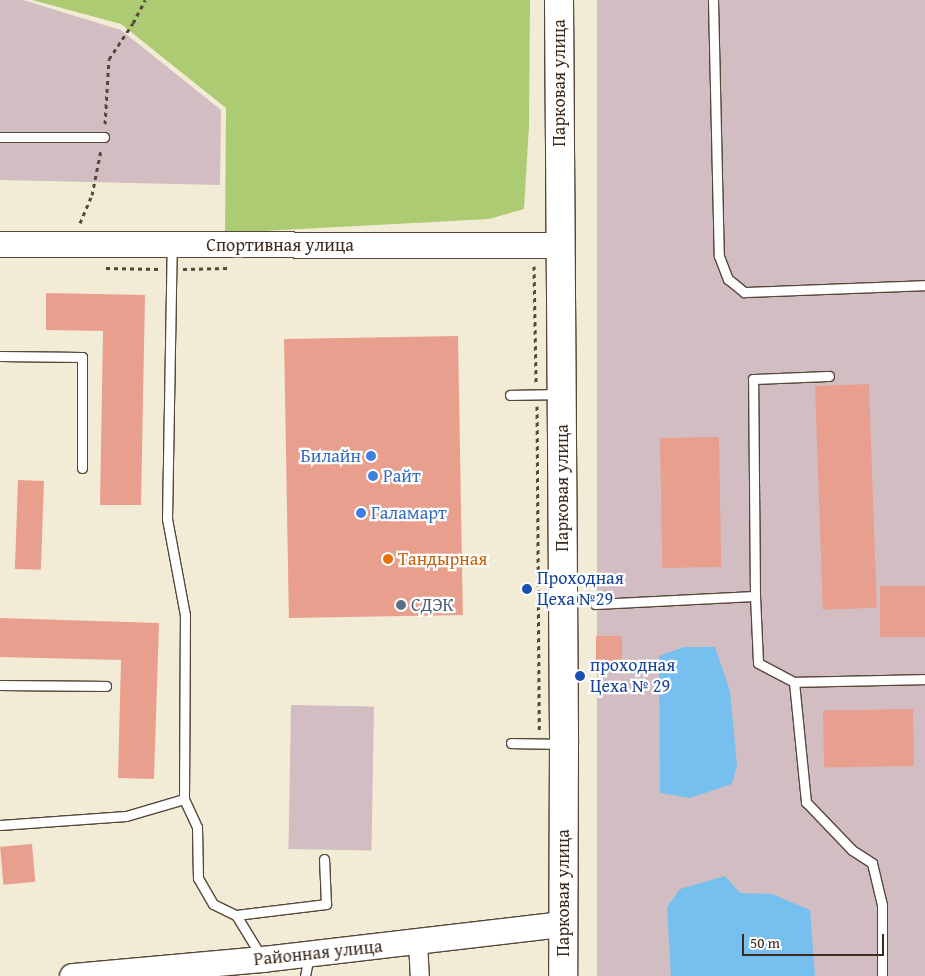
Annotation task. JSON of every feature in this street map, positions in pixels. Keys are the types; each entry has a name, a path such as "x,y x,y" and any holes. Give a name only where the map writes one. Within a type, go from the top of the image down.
{"main road":[{"name":"Парковая улица","path":"559,0 564,744 562,976"}],"street":[{"name":"Спортивная улица","path":"0,244 560,245"},
{"name":"Районная улица","path":"72,976 263,959 307,965 418,942 563,924"},
{"path":"418,942 420,976"}],"lane":[{"path":"713,0 719,256 728,279 744,292 925,285"},
{"path":"0,137 104,137"},
{"path":"172,245 168,519 186,615 184,799 197,827 198,878 213,904 236,915 326,904 324,859"},
{"path":"0,356 82,357 82,468"},
{"path":"830,376 753,379 755,596 758,663 794,682 925,679"},
{"path":"510,395 561,394"},
{"path":"594,604 755,596"},
{"path":"794,682 806,802 852,850 872,863 882,905 882,976"},
{"path":"0,686 106,686"},
{"path":"511,743 564,744"},
{"path":"0,825 126,816 184,799"},
{"path":"236,915 263,959"}],"path":[{"path":"71,244 92,195 104,137 109,59 145,0"}],"shaded area":[{"path":"0,0 23,0 121,30 221,110 220,185 0,180"},
{"path":"597,0 925,0 925,976 597,976"},
{"path":"291,705 374,706 371,850 288,849"}],"green space":[{"path":"32,0 530,0 529,126 524,209 489,219 225,233 226,108 121,24"}],"water":[{"path":"684,647 715,647 730,691 737,765 732,784 690,798 660,793 659,656"},
{"path":"725,876 740,893 772,894 810,910 815,976 671,976 667,907 680,889"}],"building":[{"path":"46,293 145,295 141,505 100,505 103,331 46,330"},
{"name":"Райт","path":"458,336 463,615 289,618 284,339"},
{"path":"869,384 877,608 823,610 815,386"},
{"path":"719,437 721,567 662,568 660,438"},
{"path":"18,480 44,481 41,570 15,569"},
{"path":"880,586 925,586 925,637 880,637"},
{"path":"0,618 159,623 154,779 118,778 121,660 0,657"},
{"path":"596,636 622,636 622,667 596,667"},
{"path":"913,709 914,766 824,768 823,711"},
{"path":"32,844 35,882 3,885 0,847"}],"place":[{"name":"Билайн","path":"371,456"},
{"name":"Райт","path":"373,476"},
{"name":"Галамарт","path":"361,513"},
{"name":"Тандырная","path":"388,559"},
{"name":"Проходная Цеха №29","path":"527,589"},
{"name":"СДЭК","path":"401,605"},
{"name":"проходная Цеха № 29","path":"580,676"}]}
